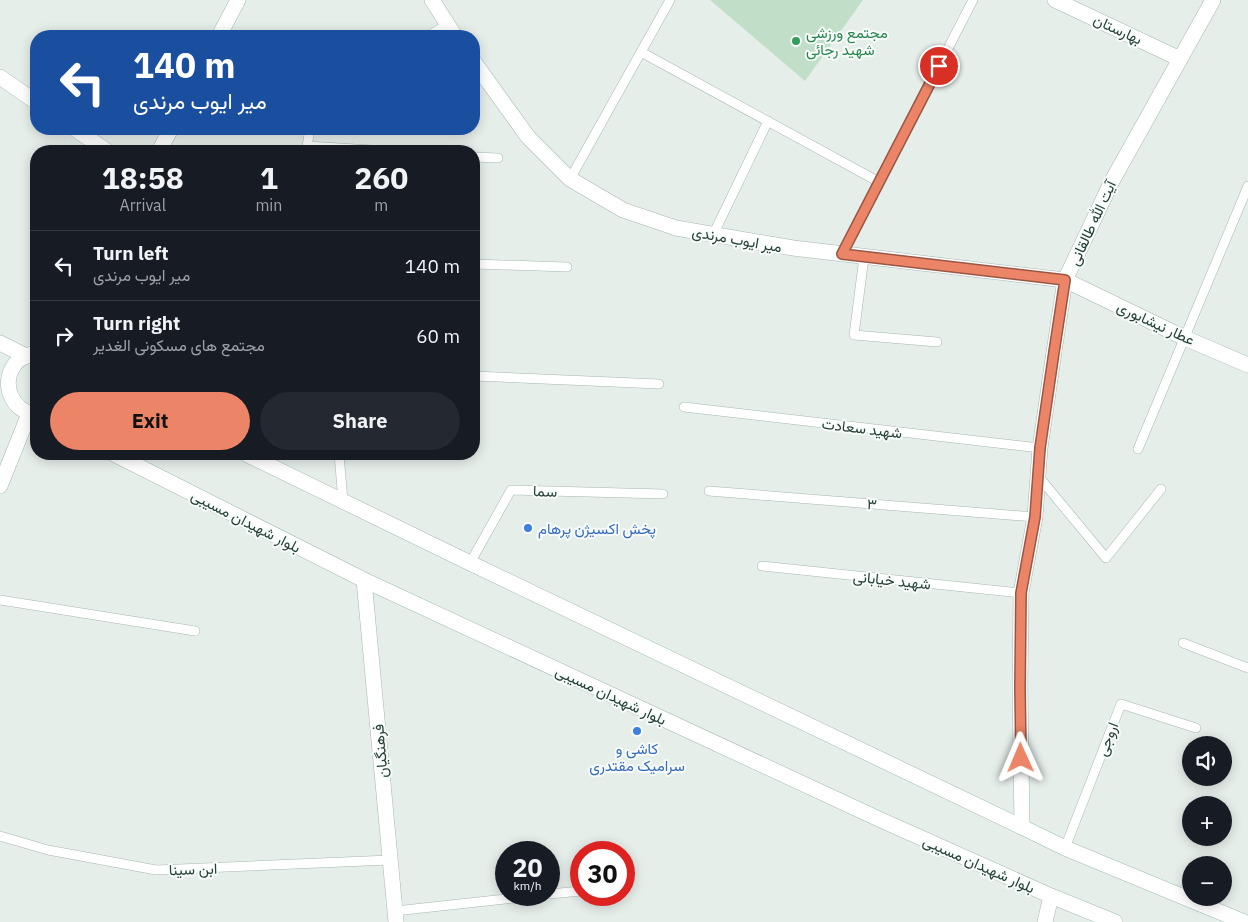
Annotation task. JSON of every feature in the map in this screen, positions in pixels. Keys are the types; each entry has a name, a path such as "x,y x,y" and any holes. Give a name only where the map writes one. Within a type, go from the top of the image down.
{"street":[{"path":"222,30 238,0"},
{"path":"432,0 450,30"},
{"name":"بهارستان","path":"1055,0 1180,59"},
{"name":"آیت الله طالقانی","path":"1022,828 1021,593 1035,517 1040,448 1065,280 1112,181 1213,0"},
{"name":"میر ایوب مرندی","path":"480,70 528,137 570,179 623,210 676,228 794,248 1065,280"},
{"path":"0,77 30,98"},
{"path":"84,135 98,145"},
{"name":"عطار نیشابوری","path":"1065,280 1185,338 1248,365"},
{"path":"0,343 30,354"},
{"path":"30,355 15,364 9,376 7,398 20,409 30,413"},
{"path":"0,486 30,418"},
{"name":"بلوار شهیدان مسیبی","path":"131,460 364,580 872,816 1051,896 1116,922"},
{"path":"258,460 1022,828 1065,848 1244,922"},
{"name":"فرهنگیان","path":"364,580 396,916"},
{"path":"1044,922 1051,896"}],"lane":[{"path":"570,179 670,0"},
{"path":"842,254 973,0"},
{"path":"641,52 879,182"},
{"path":"713,235 768,120"},
{"path":"480,157 498,158"},
{"path":"1138,449 1248,186"},
{"path":"864,257 854,335 937,342"},
{"path":"480,264 567,267"},
{"path":"480,376 659,384"},
{"name":"شهید سعادت","path":"684,407 1040,448"},
{"path":"339,460 343,501"},
{"path":"1039,477 1106,558 1160,489"},
{"name":"سما","path":"470,563 511,490 663,494"},
{"name":"۳","path":"708,491 1035,517"},
{"name":"شهید خیابانی","path":"762,566 1021,593"},
{"path":"0,600 195,630"},
{"path":"1183,643 1248,668"},
{"name":"اروجی","path":"1065,848 1120,704 1196,728"},
{"name":"ابن سینا","path":"0,836 48,850 156,870 390,860"},
{"path":"396,916 495,902"}],"green space":[{"name":"مجتمع ورزشی شهید رجائی","path":"710,0 863,0 805,81"}],"place":[{"name":"مجتمع ورزشی شهید رجائی","path":"796,41"},
{"name":"پخش اکسیژن پرهام","path":"528,528"},
{"name":"کاشی و سرامیک مقتدری","path":"637,731"}],"route":[{"path":"939,66 842,254 1065,280 1040,448 1035,517 1021,593 1021,758"}]}
